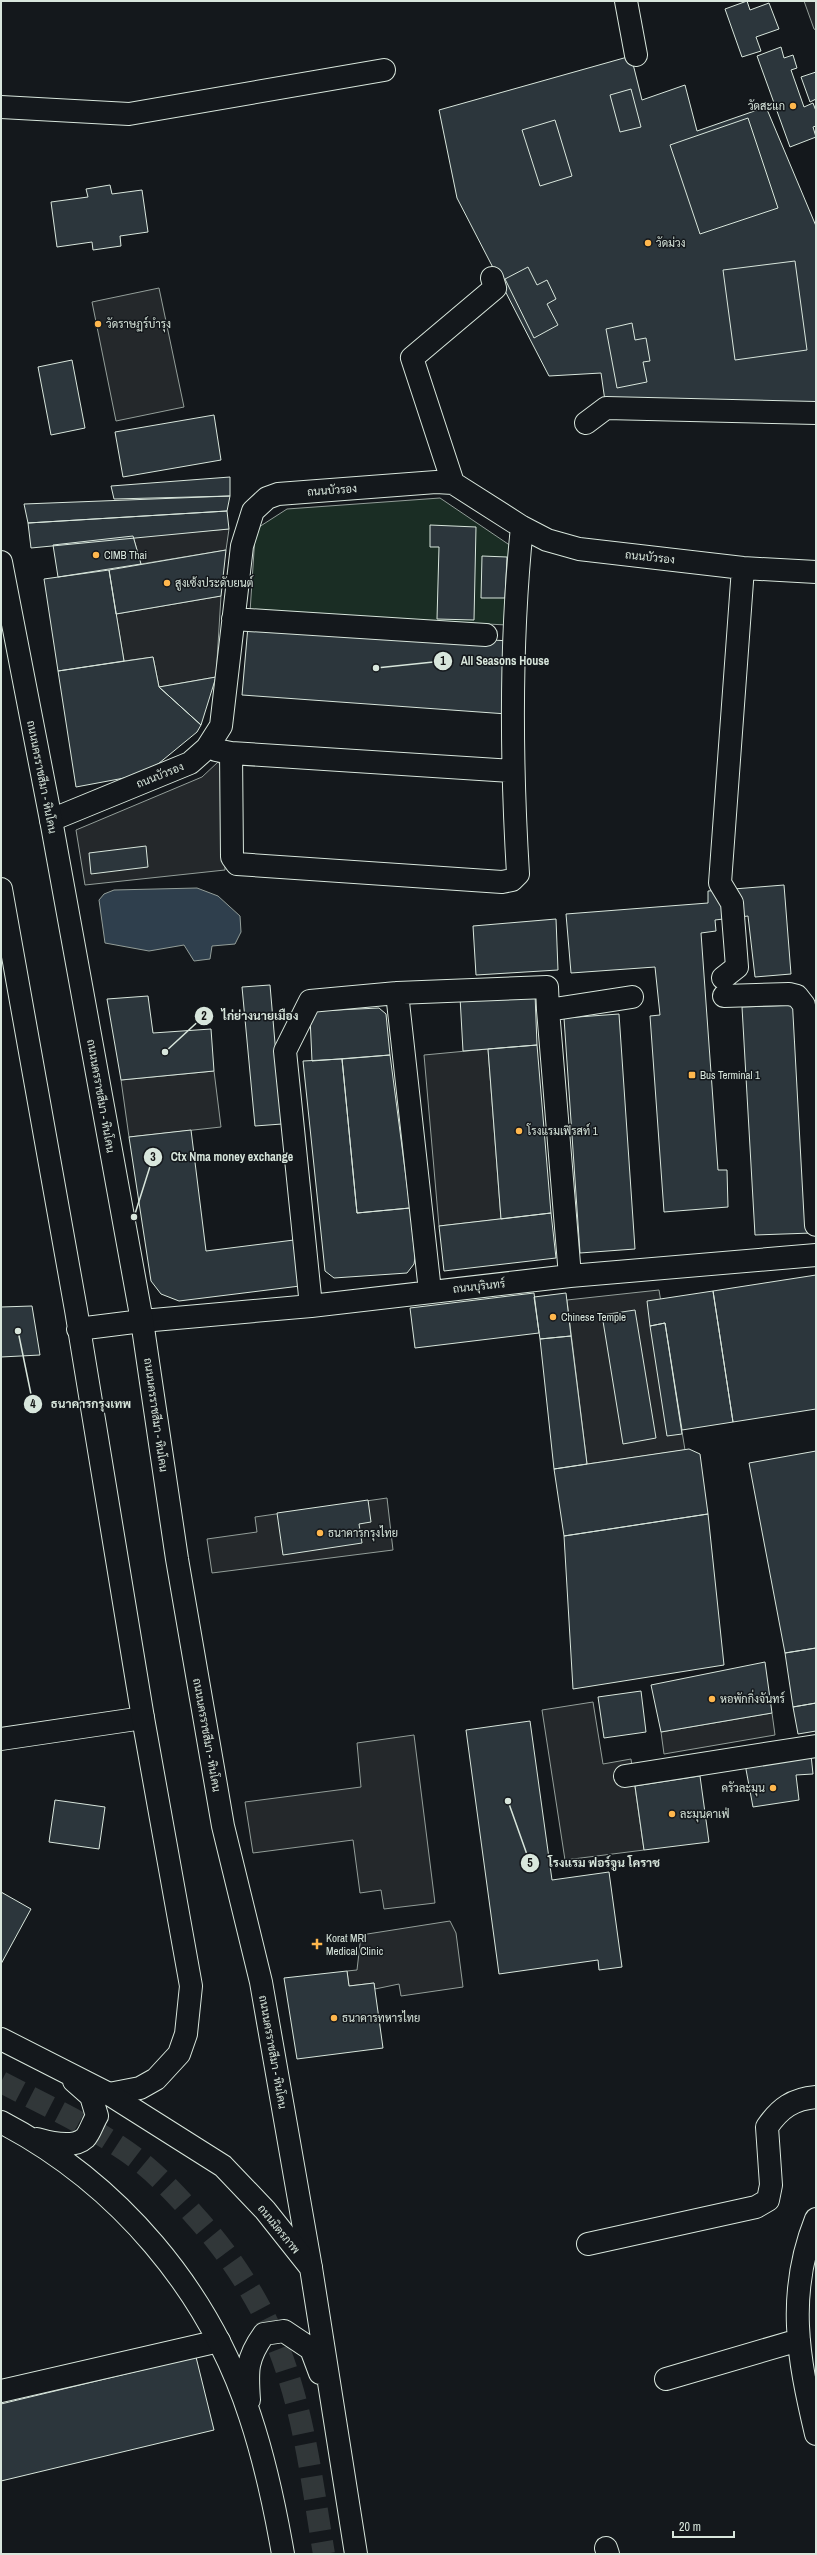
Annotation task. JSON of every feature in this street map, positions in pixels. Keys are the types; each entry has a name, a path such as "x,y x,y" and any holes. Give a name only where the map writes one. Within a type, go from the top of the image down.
{"main road":[{"path":"626,1 636,55"},
{"path":"1,107 130,114 384,70"},
{"path":"453,484 412,358 495,288 492,278"},
{"path":"586,423 606,408 816,413"},
{"name":"ถนนบัวรอง","path":"51,820 190,763 207,748 221,726 242,546 253,511 267,498 278,494 436,482 453,484 522,527 546,540 579,549 743,568 816,572"},
{"path":"231,753 232,857 237,864 502,882 512,880 518,874 512,771 517,569 522,527"},
{"name":"ถนนนครราชสีมา - หินโคน","path":"1,562 51,820 142,1320 177,1559 223,1826 261,1982 311,2268"},
{"path":"743,568 720,883 732,903 737,967 723,987 789,994 797,996 804,1005 816,1225"},
{"path":"233,619 486,635"},
{"path":"207,748 231,753 512,771"},
{"path":"1,889 7,960 78,1329 191,1986 186,2034 179,2054 156,2079 140,2088 109,2094"},
{"path":"311,1306 285,1051 310,1001 397,993 547,987 570,1276"},
{"path":"397,993 430,1291"},
{"path":"548,1010 632,997"},
{"name":"ถนนบุรินทร์","path":"78,1329 142,1320 311,1306 430,1291 570,1276 816,1255"},
{"path":"1,1739 144,1718"},
{"path":"625,1776 816,1746"},
{"name":"ถนนมิตรภาพ","path":"1,2039 109,2094 222,2166 265,2210 311,2268 356,2554"},
{"path":"31,2138 58,2144 75,2143 85,2138 97,2116 91,2096 58,2068"},
{"path":"588,2244 756,2207 768,2200 771,2185 766,2127 776,2114 799,2098 816,2097"},
{"path":"1,2122 31,2138 110,2196 146,2234 183,2281 219,2341 250,2415 274,2503 283,2554"},
{"path":"816,2219 802,2263 796,2304 806,2390 816,2434"},
{"path":"250,2415 248,2373 252,2350 264,2334 284,2331 311,2349 333,2407"},
{"path":"666,2378 799,2340"},
{"path":"1,2391 219,2341"}],"green space":[{"path":"440,498 511,546 507,625 250,612 255,536 259,527 287,509"}],"shaded area":[{"path":"804,1 816,1 816,30 814,29"},
{"path":"159,288 184,407 116,421 92,302"},
{"path":"229,529 226,550 141,564 133,536"},
{"path":"221,596 216,677 159,687 153,657 124,661 116,614"},
{"path":"218,762 224,769 225,870 85,885 76,830 202,777"},
{"path":"488,1049 501,1219 439,1226 424,1055"},
{"path":"214,1071 221,1127 129,1137 121,1080"},
{"path":"659,1290 685,1450 587,1464 567,1300"},
{"path":"387,1498 393,1550 212,1573 207,1539 257,1532 255,1517"},
{"path":"593,1702 603,1764 631,1759 644,1850 565,1860 542,1710"},
{"path":"772,1713 775,1735 664,1754 661,1732"},
{"path":"414,1735 435,1903 384,1909 381,1890 360,1893 353,1840 253,1853 245,1802 361,1787 357,1743"},
{"path":"450,1921 456,1933 463,1987 401,1996 399,1984 375,1989 374,1983 349,1986 347,1971 357,1970 361,1935"}],"water":[{"path":"197,888 218,896 240,916 241,932 235,944 212,946 210,959 194,961 184,945 149,951 105,943 99,900 104,894 114,890"}],"building":[{"path":"747,1 750,10 769,3 779,29 756,37 761,51 742,57 725,9"},
{"path":"781,47 784,58 793,55 797,68 791,70 804,107 813,103 816,111 816,126 813,127 816,137 790,147 757,56"},
{"name":"วัดม่วง","path":"631,56 642,100 685,85 697,131 766,107 816,226 816,406 605,401 601,373 549,376 457,198 439,110"},
{"path":"816,72 816,99 810,102 801,77"},
{"path":"631,89 641,127 620,132 610,95"},
{"path":"748,118 778,208 700,234 670,145"},
{"path":"555,120 572,176 540,186 522,130"},
{"path":"110,185 112,194 142,190 148,232 120,236 121,246 93,250 92,242 57,247 51,202 88,197 86,189"},
{"path":"795,261 807,350 735,360 723,270"},
{"path":"528,267 537,285 547,280 556,299 547,304 558,325 534,338 505,279"},
{"path":"632,323 635,340 646,338 650,361 643,362 647,382 617,388 606,329"},
{"path":"72,360 85,428 51,435 38,367"},
{"path":"214,415 221,460 123,477 115,432"},
{"path":"230,477 230,496 114,499 111,486"},
{"path":"230,496 227,511 28,523 24,504"},
{"path":"227,511 229,529 31,548 28,523"},
{"path":"430,525 476,527 474,620 437,619 439,547 430,547"},
{"name":"CIMB Thai","path":"133,536 141,564 58,577 53,545"},
{"name":"สูงเซ้งประดับยนต์","path":"226,550 221,596 116,614 109,570"},
{"path":"482,556 507,557 505,598 481,598"},
{"path":"109,570 124,661 58,671 44,579"},
{"path":"248,626 510,641 507,714 242,695"},
{"path":"153,657 159,687 201,725 197,732 158,764 135,776 76,787 58,671"},
{"path":"216,677 201,725 159,687"},
{"path":"146,846 148,867 91,874 89,853"},
{"path":"784,885 791,974 755,977 748,916 715,920 716,931 701,933 718,1170 727,1170 728,1207 664,1212 650,1016 660,1015 655,967 571,973 566,914 708,903 708,891"},
{"path":"556,919 558,970 476,975 473,926"},
{"path":"270,985 282,1124 255,1126 242,987"},
{"path":"535,994 537,1045 463,1051 460,997"},
{"path":"148,996 153,1033 211,1029 214,1071 121,1080 107,999"},
{"path":"800,1005 812,1233 755,1235 742,1007"},
{"path":"379,1008 386,1014 390,1055 312,1061 310,1017 316,1011"},
{"path":"619,1014 635,1249 580,1253 564,1018"},
{"name":"โรงแรมเฟิรสท์ 1","path":"537,1045 551,1213 501,1219 488,1049"},
{"path":"390,1055 410,1208 357,1213 342,1059"},
{"path":"342,1059 357,1213 410,1208 415,1258 414,1264 407,1273 334,1278 325,1271 303,1061"},
{"path":"191,1130 206,1251 294,1240 300,1286 179,1301 161,1294 151,1281 129,1137"},
{"path":"551,1213 556,1258 444,1271 439,1226"},
{"path":"816,1275 816,1409 733,1422 713,1291"},
{"path":"713,1291 733,1422 682,1430 665,1323 650,1326 647,1301"},
{"path":"534,1293 539,1333 415,1348 410,1308"},
{"name":"Chinese Temple","path":"566,1293 571,1336 540,1339 534,1297"},
{"path":"32,1306 40,1355 1,1357 1,1307"},
{"path":"635,1310 656,1438 623,1444 602,1315"},
{"path":"665,1323 682,1434 667,1436 650,1326"},
{"path":"571,1336 587,1464 554,1469 540,1339"},
{"path":"689,1449 700,1454 708,1514 564,1536 554,1469"},
{"path":"816,1451 816,1648 785,1653 749,1463"},
{"name":"ธนาคารกรุงไทย","path":"368,1500 371,1522 359,1524 362,1543 283,1555 277,1513"},
{"path":"708,1514 724,1665 573,1689 564,1536"},
{"path":"816,1648 816,1703 793,1707 785,1653"},
{"name":"หอพักกิ่งจันทร์","path":"765,1662 772,1713 661,1732 651,1685"},
{"path":"641,1691 646,1732 604,1738 598,1697"},
{"path":"816,1703 816,1731 798,1734 793,1707"},
{"path":"530,1721 552,1880 609,1872 622,1967 599,1970 598,1960 499,1974 466,1730"},
{"name":"ครัวละมุน","path":"811,1755 813,1774 796,1775 799,1800 753,1807 745,1764"},
{"name":"ละมุนคาเฟ่","path":"700,1776 709,1842 644,1850 635,1786"},
{"path":"55,1800 105,1807 99,1849 49,1842"},
{"path":"1,1892 31,1909 1,1964"},
{"name":"ธนาคารทหารไทย","path":"347,1971 349,1986 374,1983 383,2048 297,2059 284,1978"},
{"path":"196,2357 214,2430 1,2481 1,2404"}],"tunnel":[{"path":"1,2082 80,2123 136,2158 162,2181 187,2207 225,2252 251,2292 273,2334 282,2356 301,2421 324,2554"}],"place":[{"name":"วัดสะแก","path":"793,106"},
{"name":"วัดม่วง","path":"648,243"},
{"name":"วัดราษฏร์บำรุง","path":"98,324"},
{"name":"CIMB Thai","path":"96,555"},
{"name":"สูงเซ้งประดับยนต์","path":"167,583"},
{"name":"All Seasons House","path":"376,668"},
{"name":"ไก่ย่างนายเมือง","path":"165,1052"},
{"name":"Bus Terminal 1","path":"692,1075"},
{"name":"โรงแรมเฟิรสท์ 1","path":"519,1131"},
{"name":"Ctx Nma money exchange","path":"134,1217"},
{"name":"Chinese Temple","path":"553,1317"},
{"name":"ธนาคารกรุงเทพ","path":"18,1331"},
{"name":"ธนาคารกรุงไทย","path":"320,1533"},
{"name":"หอพักกิ่งจันทร์","path":"712,1699"},
{"name":"ครัวละมุน","path":"773,1788"},
{"name":"โรงแรม ฟอร์จูน โคราช","path":"508,1801"},
{"name":"ละมุนคาเฟ่","path":"672,1814"},
{"name":"Korat MRI Medical Clinic","path":"317,1944"},
{"name":"ธนาคารทหารไทย","path":"334,2018"}]}
